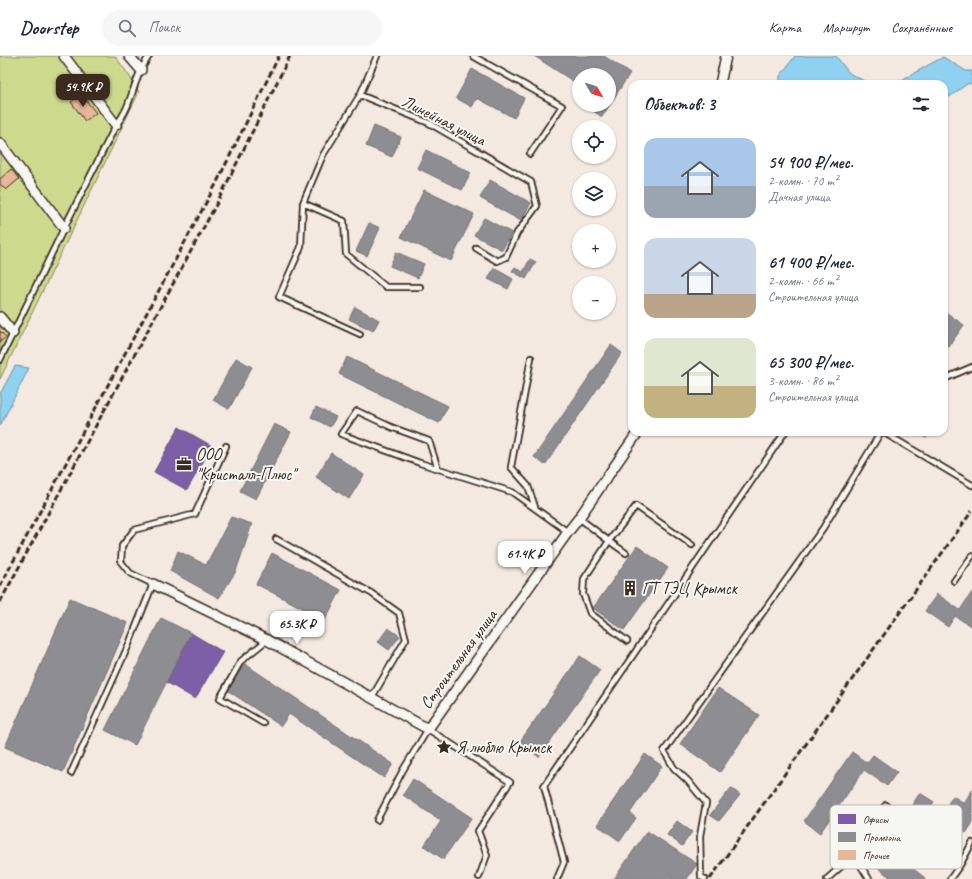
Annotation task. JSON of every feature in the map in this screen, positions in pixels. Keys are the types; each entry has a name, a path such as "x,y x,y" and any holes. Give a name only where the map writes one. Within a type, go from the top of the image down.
{"street":[{"path":"64,56 116,125"},
{"path":"129,56 141,70"},
{"path":"721,80 726,56"},
{"path":"0,143 64,228"},
{"path":"0,317 13,333"},
{"name":"Строительная улица","path":"153,584 267,640 428,729 579,518 635,436"}],"lane":[{"path":"0,360 64,228 116,125 132,98 141,70 150,56"},
{"path":"360,334 279,297 301,247 303,203 324,155 360,95 377,56"},
{"path":"473,56 562,106 530,154"},
{"name":"Линейная улица","path":"360,95 429,123 531,182 537,206 517,233 506,256 497,261 476,248"},
{"path":"303,203 344,221 346,254 386,287 420,287"},
{"path":"531,358 511,467 528,486 534,507"},
{"path":"948,377 972,367"},
{"path":"438,469 429,441 390,427 357,410 341,434 420,463 438,469 512,492 568,532"},
{"path":"558,879 564,862 544,786 782,436"},
{"path":"705,879 701,876 700,836 706,803 688,781 674,768 664,752 823,528 880,436"},
{"path":"889,436 972,485"},
{"path":"71,774 129,644 153,584 130,573 121,562 122,546 134,530 195,514 226,446"},
{"path":"627,641 590,613 583,594 584,579 609,541 636,506 692,545"},
{"path":"579,518 626,553"},
{"path":"276,539 371,593 399,613 406,639 372,697"},
{"path":"954,580 972,556"},
{"path":"263,722 220,698 241,661 267,640"},
{"path":"377,820 403,770 428,729 510,782 478,831 487,855 479,877"},
{"path":"962,859 972,843"},
{"path":"827,879 838,869"},
{"path":"863,869 869,879"},
{"path":"950,879 956,869"}],"green space":[{"path":"0,56 115,56 139,92 0,379"}],"water":[{"path":"795,56 836,56 849,73 862,80 780,80 780,76"},
{"path":"943,57 966,71 972,71 972,83 967,84 948,98 948,80 901,80"},
{"path":"15,366 29,368 0,426 0,394"}],"building: Офисы":[{"path":"179,427 212,446 187,490 154,472"},
{"path":"191,633 223,652 195,699 166,682"}],"building: Промзона":[{"path":"534,56 604,56 630,73 616,95 616,68 572,68 572,80"},
{"path":"472,69 524,98 514,118 477,98 472,107 456,98"},
{"path":"595,112 605,112 602,117"},
{"path":"374,126 401,137 392,157 366,146"},
{"path":"426,150 471,173 462,190 417,168"},
{"path":"490,180 531,203 521,221 480,198"},
{"path":"424,190 474,214 451,261 401,237"},
{"path":"484,218 512,233 502,250 474,235"},
{"path":"369,223 380,228 367,256 356,251"},
{"path":"396,252 424,264 418,278 390,266"},
{"path":"530,259 536,262 526,279 512,271 515,267 523,272"},
{"path":"494,268 513,279 508,289 488,279"},
{"path":"355,307 379,320 373,331 349,319"},
{"path":"948,314 964,325 948,347"},
{"path":"611,345 622,353 545,465 534,457"},
{"path":"347,357 448,406 439,423 339,374"},
{"path":"236,358 252,367 229,409 213,400"},
{"path":"316,407 336,417 330,427 311,417"},
{"path":"274,424 291,432 256,499 240,491"},
{"path":"331,453 364,475 349,499 316,477"},
{"path":"231,517 252,524 236,571 219,598 170,571 178,551 206,565"},
{"name":"ГТ ТЭЦ Крымск","path":"637,546 668,568 624,630 593,608"},
{"path":"272,553 341,590 325,620 256,584"},
{"path":"972,592 972,627 955,616 948,627 925,611 937,594 960,610"},
{"path":"70,598 128,623 63,772 5,747"},
{"path":"161,618 191,633 135,745 105,730"},
{"path":"388,628 400,636 389,650 378,642"},
{"path":"580,656 600,670 539,757 519,743"},
{"path":"245,664 393,764 384,778 289,714 281,726 227,690"},
{"path":"718,688 759,715 720,772 680,744"},
{"path":"852,752 867,763 873,755 897,772 887,786 864,770 840,805 830,805 830,819 820,833 804,821"},
{"path":"645,754 662,766 630,813 636,818 620,841 597,825"},
{"path":"413,779 472,818 443,859 424,846 441,821 403,795"},
{"path":"731,788 740,795 719,821 710,815"},
{"path":"972,790 972,824 966,833 962,830 962,805 947,805 953,796 964,803"},
{"path":"920,793 934,802 932,805 912,805"},
{"path":"677,821 692,832 682,846 667,835"},
{"path":"647,831 697,864 687,879 614,879"},
{"path":"879,869 914,869 925,878 924,879 892,879"}],"building: Прочее":[{"path":"81,94 96,113 85,121 71,102"},
{"path":"11,169 19,179 6,190 0,184 0,179"},
{"path":"0,331 6,337 0,342"}],"railway":[{"path":"0,586 215,186 279,56"},
{"path":"0,602 217,203 290,56"},
{"path":"710,879 972,511"}],"place":[{"name":"ООО \"Кристалл-Плюс\"","path":"184,464"},
{"name":"ГТ ТЭЦ Крымск","path":"630,588"},
{"name":"Я люблю Крымск","path":"444,747"}]}
